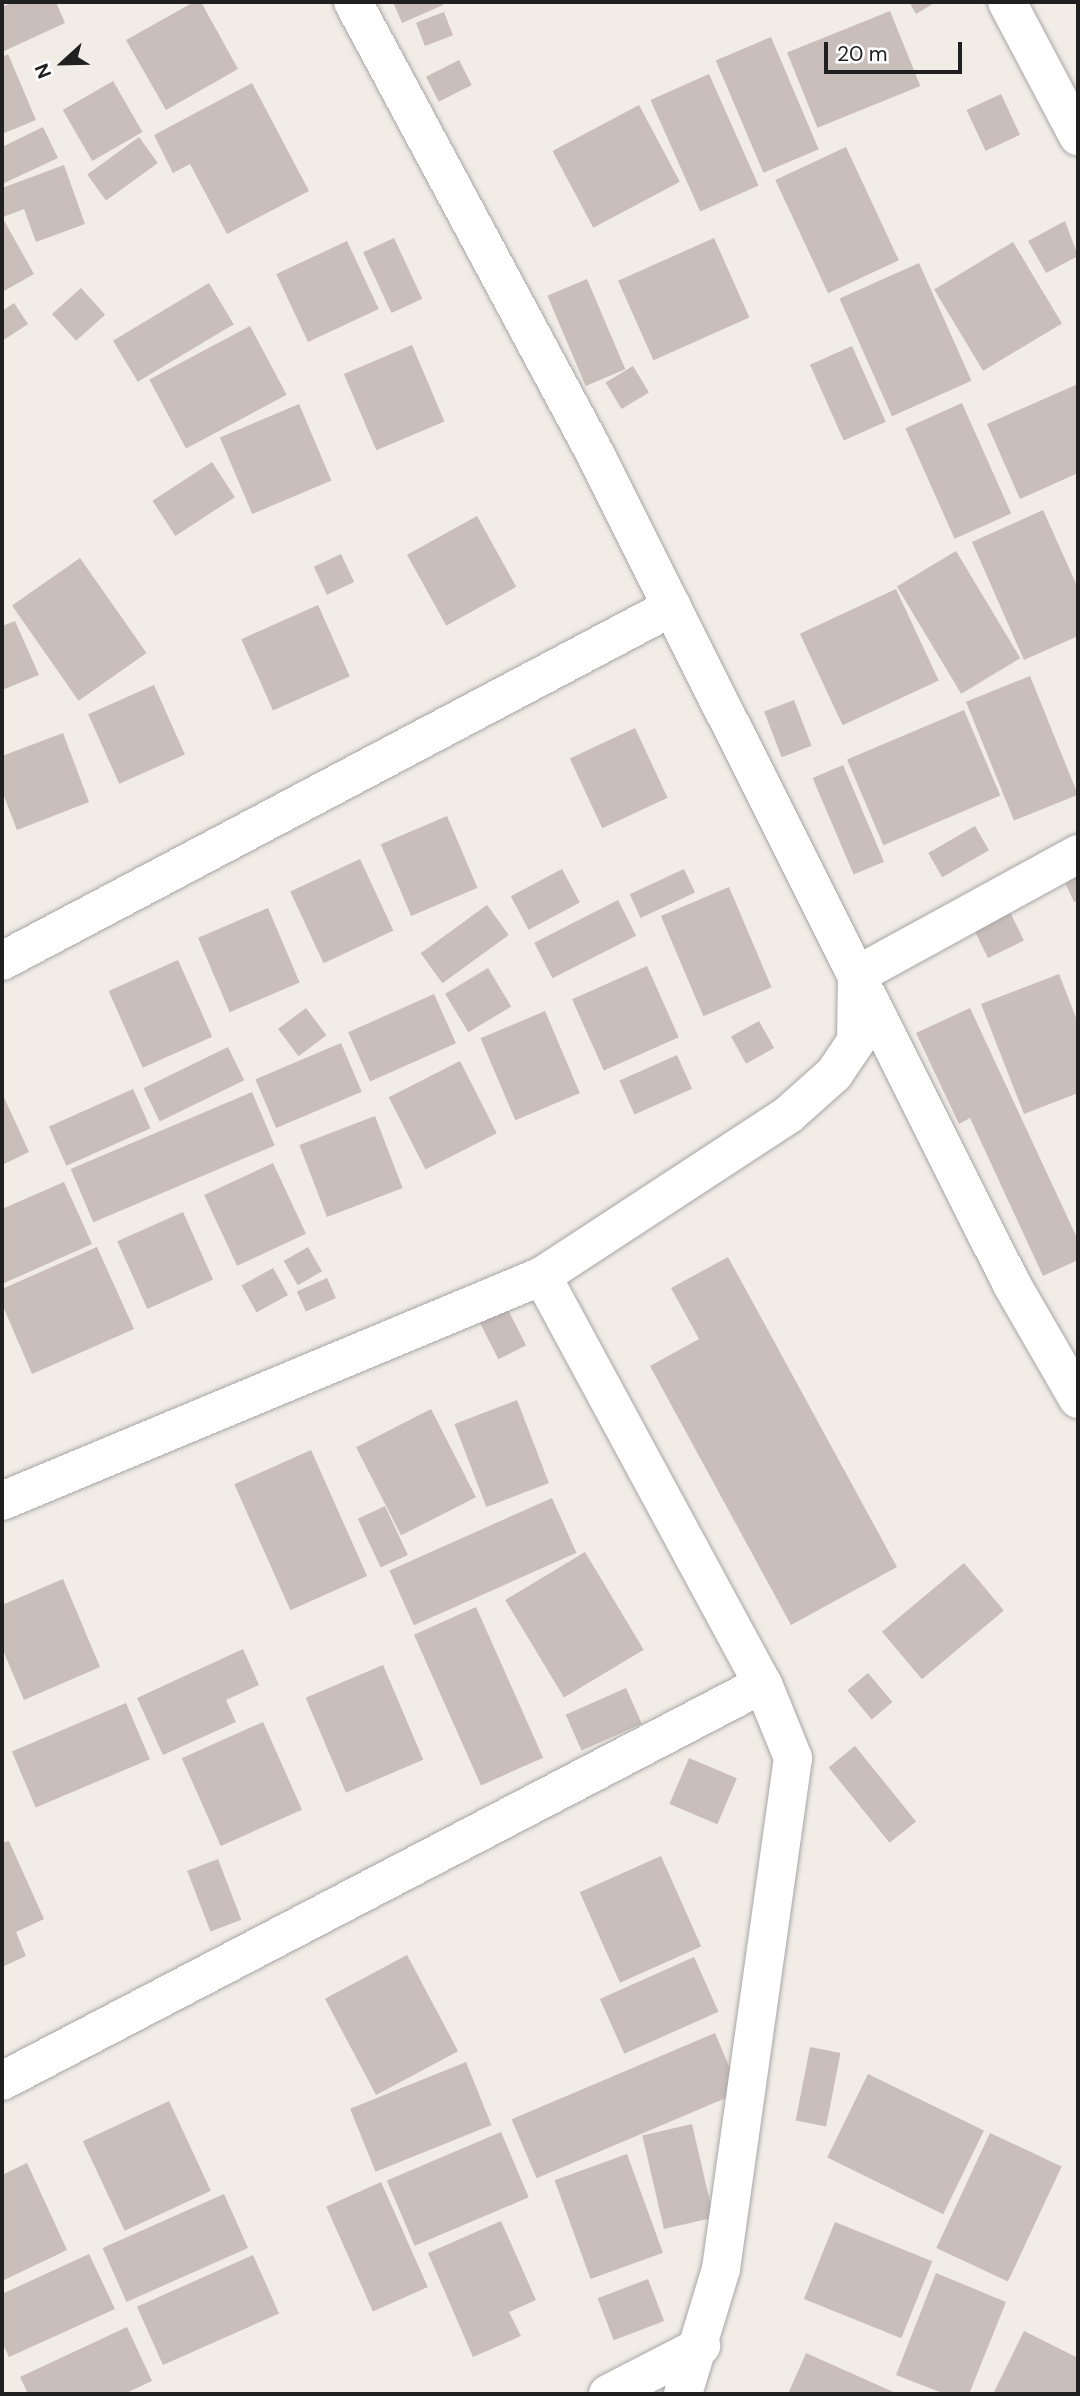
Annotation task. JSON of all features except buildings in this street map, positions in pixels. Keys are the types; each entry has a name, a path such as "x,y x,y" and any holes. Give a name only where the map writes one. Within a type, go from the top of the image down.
{"street":[{"path":"353,2 672,607 1011,1283 1078,1399"},
{"path":"1007,2 1078,136"},
{"path":"2,961 672,607"},
{"path":"857,975 1078,853"},
{"path":"2,1499 542,1276 788,1115 834,1074 856,1041 857,975"},
{"path":"542,1276 763,1684 791,1749 791,1789 721,2269 701,2346 683,2394"},
{"path":"2,2081 763,1684"},
{"path":"608,2394 701,2346"}]}
